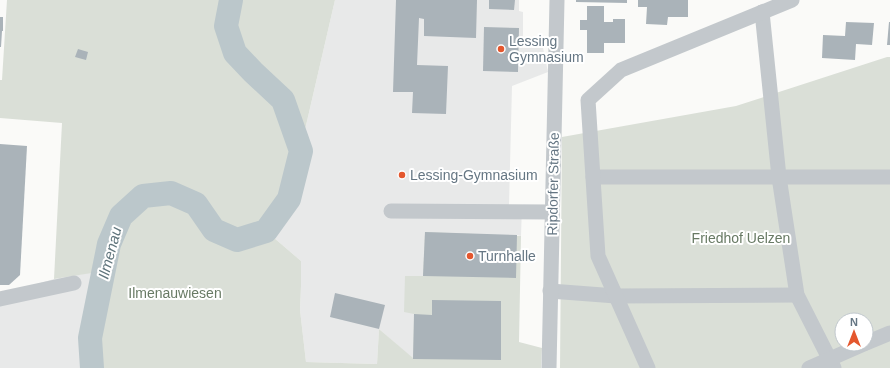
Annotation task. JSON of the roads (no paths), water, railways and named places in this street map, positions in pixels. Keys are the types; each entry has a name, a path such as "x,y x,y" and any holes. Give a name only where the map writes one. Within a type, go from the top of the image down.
{"street":[{"name":"Ripdorfer Straße","path":"549,368 557,0"},
{"path":"648,368 598,256 588,100 621,70 792,0"},
{"path":"762,12 779,177 797,295 832,363"},
{"path":"593,178 890,177"},
{"path":"391,211 552,212"},
{"path":"0,300 74,283"},
{"path":"550,292 616,296 797,295"},
{"path":"874,340 890,333"},
{"path":"809,368 832,363 851,352"}],"waterway":[{"name":"Ilmenau","path":"92,368 90,338 109,244 121,216 143,196 171,193 196,204 214,230 237,240 266,231 289,199 301,151 283,100 235,53 226,26 231,0"}],"place":[{"name":"Lessing Gymnasium","path":"501,49"},
{"name":"Lessing-Gymnasium","path":"402,175"},
{"name":"Turnhalle","path":"470,256"}],"park label":[{"name":"Friedhof Uelzen","path":"741,238"},
{"name":"Ilmenauwiesen","path":"175,293"}]}
